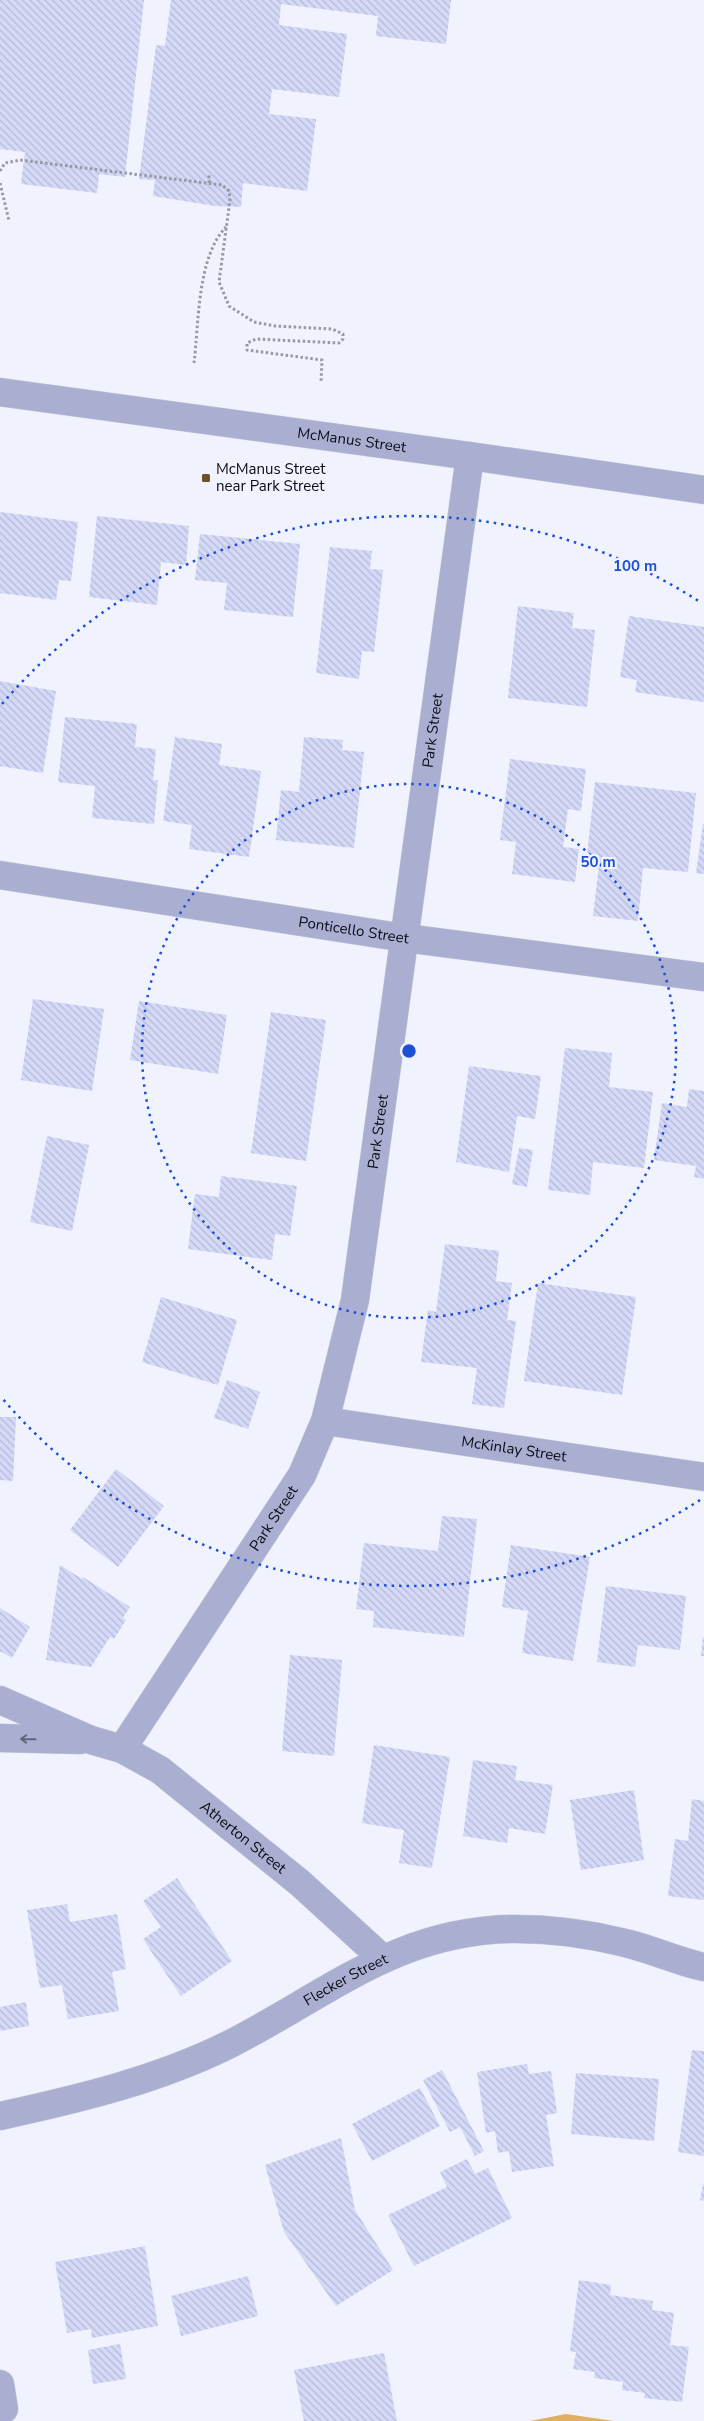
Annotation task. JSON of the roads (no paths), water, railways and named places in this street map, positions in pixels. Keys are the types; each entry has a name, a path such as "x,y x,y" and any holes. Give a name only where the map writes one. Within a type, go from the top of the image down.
{"street":[{"name":"McManus Street","path":"0,392 704,490"},
{"name":"Park Street","path":"122,1749 302,1475 325,1421 355,1300 470,456"},
{"name":"Ponticello Street","path":"1,874 405,938 704,976"},
{"name":"McKinlay Street","path":"325,1421 704,1477"},
{"name":"Atherton Street","path":"0,1700 92,1740 122,1749 160,1770 300,1883 382,1958"},
{"name":"Atherton Street","path":"0,1738 92,1740"},
{"name":"Flecker Street","path":"0,2116 112,2090 172,2068 228,2044 382,1958 452,1935 516,1929 575,1934 622,1942 704,1967"}],"place":[{"name":"McManus Street near Park Street","path":"206,478"}]}
